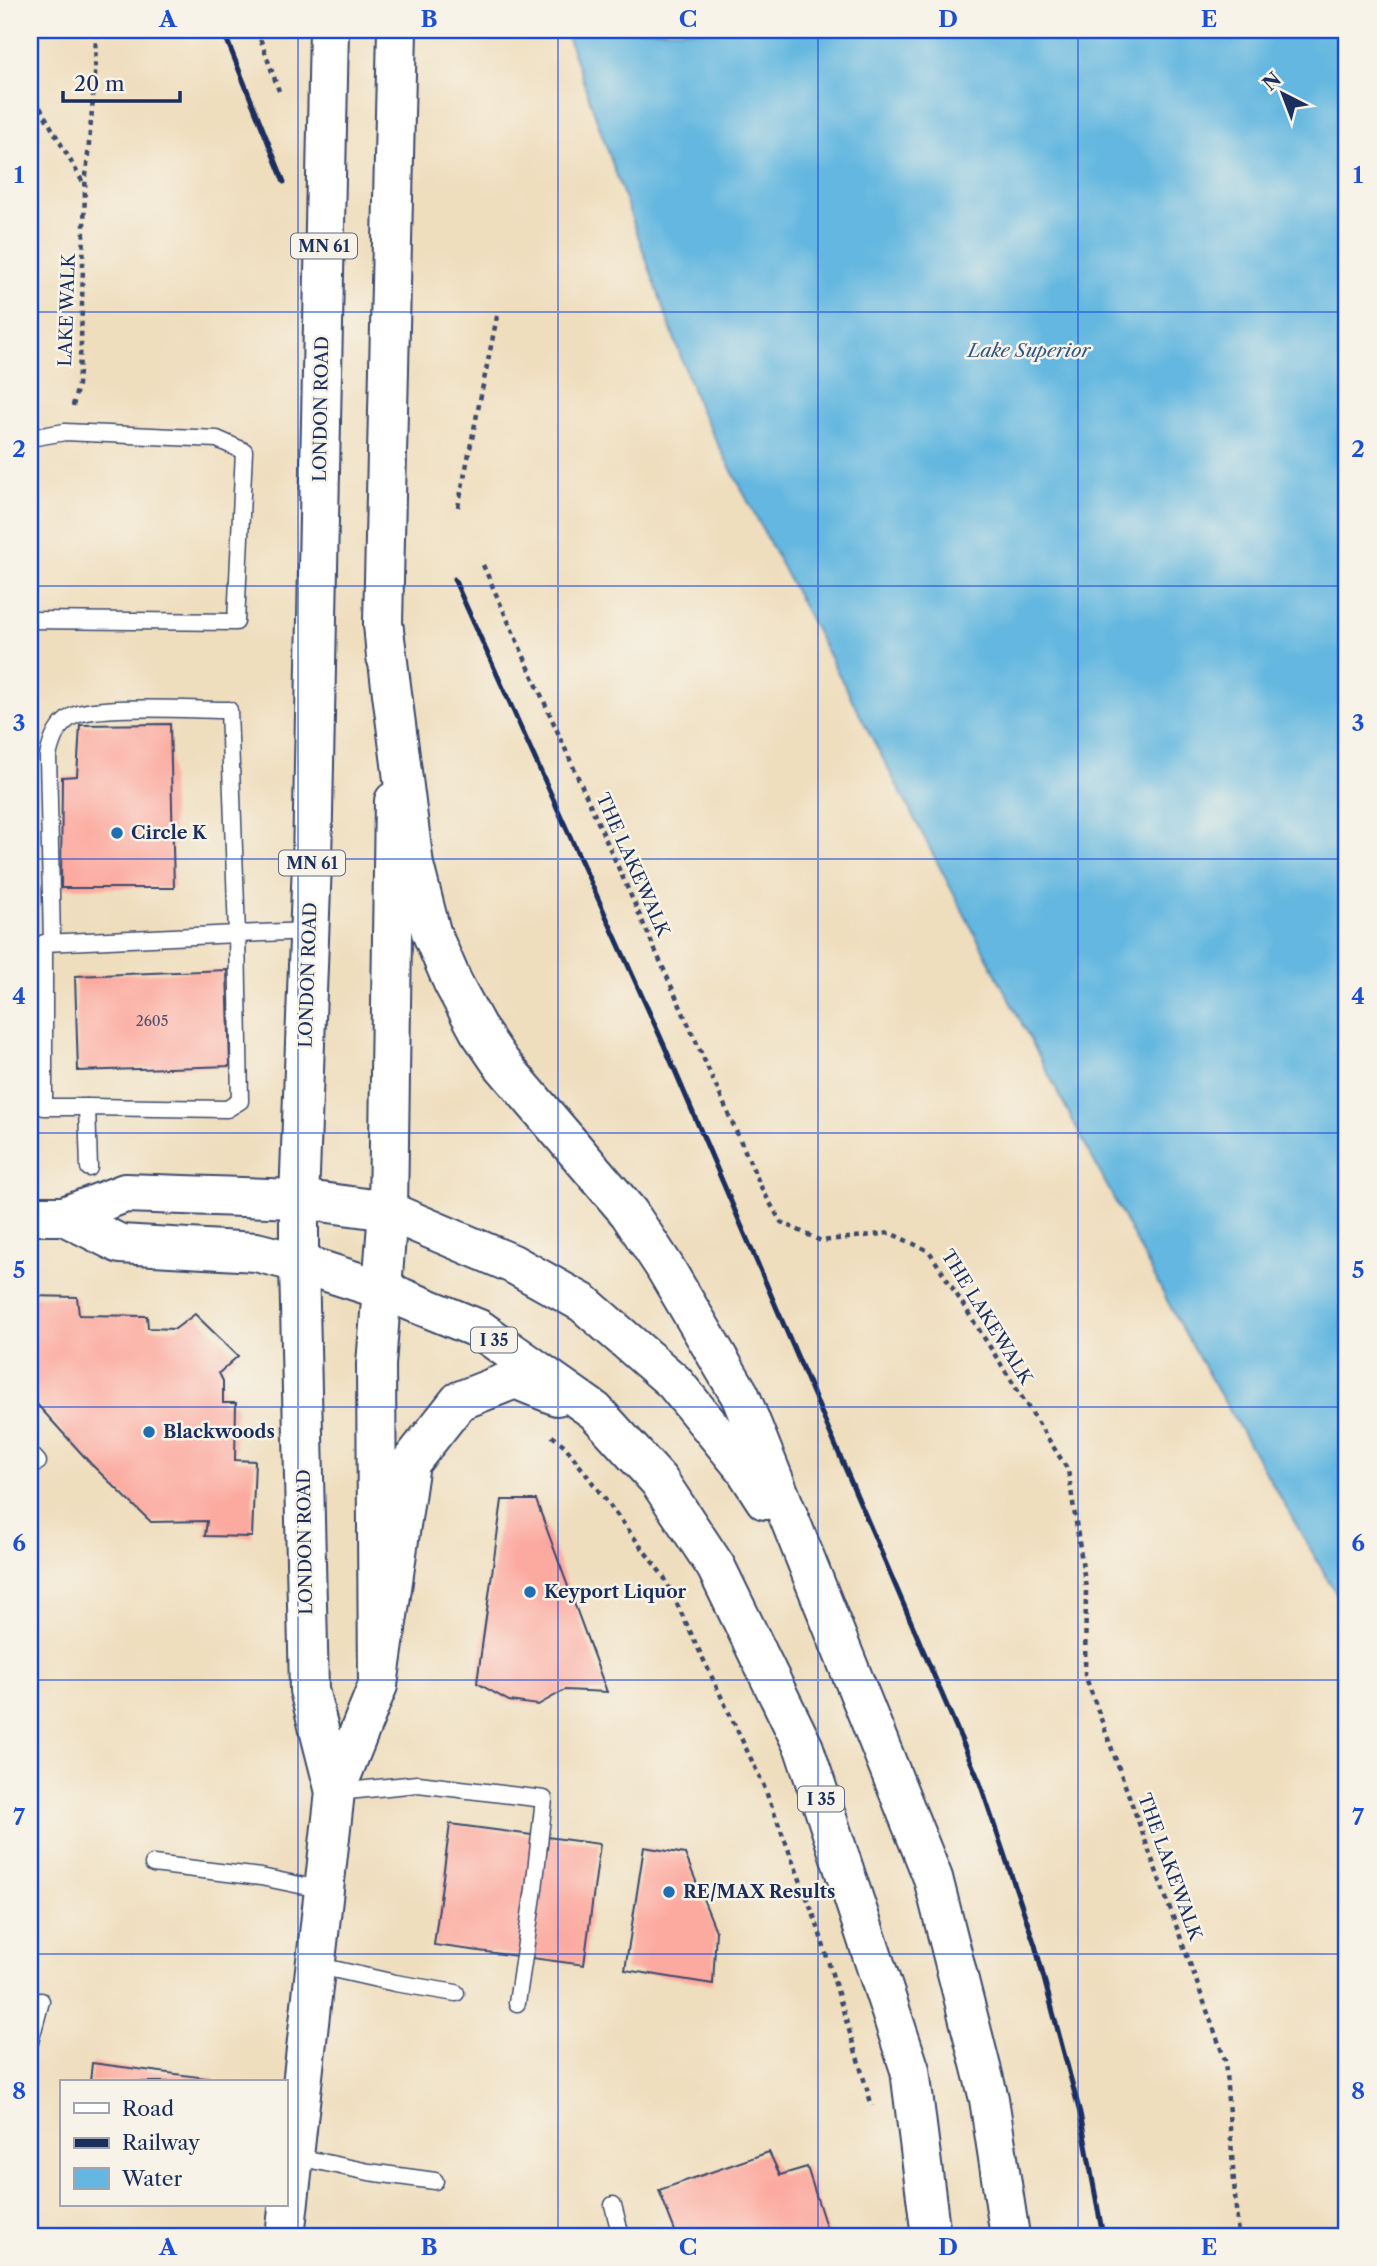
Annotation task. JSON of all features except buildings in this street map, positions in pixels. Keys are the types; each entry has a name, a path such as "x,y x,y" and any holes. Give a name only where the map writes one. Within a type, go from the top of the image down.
{"main road":[{"name":"LONDON ROAD","path":"329,30 299,1263 309,1690 335,1792"},
{"path":"397,30 383,623 414,865 431,932 453,983 479,1031 501,1063 621,1203 664,1266 740,1395 933,1878 989,2099 1010,2236"},
{"name":"LONDON ROAD","path":"285,2236 335,1792 378,1685 376,1365 388,1211 394,800 383,623"},
{"path":"47,1216 125,1193 299,1199 388,1211 513,1264 583,1303 674,1382 745,1469 806,1564"},
{"path":"47,1216 120,1244 256,1252 383,1290"},
{"name":"I 35","path":"383,1290 479,1329 595,1411 659,1481 716,1567 804,1748 909,2070 931,2236"},
{"path":"378,1685 410,1463 459,1401 515,1379 595,1411"}],"lane":[{"path":"30,438 65,432 217,439 244,452 236,622 30,620"},
{"path":"52,942 48,756 52,738 61,724 86,711 229,710 237,934 240,1101 227,1109 44,1107 44,943 52,942 237,934 309,931"},
{"path":"87,1107 89,1168"},
{"path":"335,1792 418,1784 544,1799 517,2003"},
{"path":"153,1864 261,1877 324,1890"},
{"path":"315,1965 456,1993"},
{"path":"30,2042 41,2001"},
{"path":"293,2156 369,2172 435,2181"},
{"path":"613,2205 621,2236"}],"path":[{"path":"85,187 95,77 96,30"},
{"path":"257,30 279,91"},
{"path":"30,90 85,187"},
{"name":"LAKE WALK","path":"65,432 78,386 85,187"},
{"path":"458,507 498,313"},
{"name":"THE LAKEWALK","path":"483,565 762,1189 781,1222 821,1241 890,1233 929,1251 1068,1470 1086,1588 1085,1675 1225,2060 1238,2236"},
{"path":"544,1430 564,1445 664,1577 763,1784 816,1922 872,2107"}],"water":[{"name":"Lake Superior","path":"565,30 1347,30 1347,1612 1182,1329 699,408"}],"railway":[{"path":"223,30 284,182"},
{"path":"454,579 664,1045 980,1783 1035,1945 1080,2113 1103,2236"}],"place":[{"name":"Circle K","path":"117,833"},
{"name":"Blackwoods","path":"149,1432"},
{"name":"Keyport Liquor","path":"530,1592"},
{"name":"RE/MAX Results","path":"669,1892"}]}
